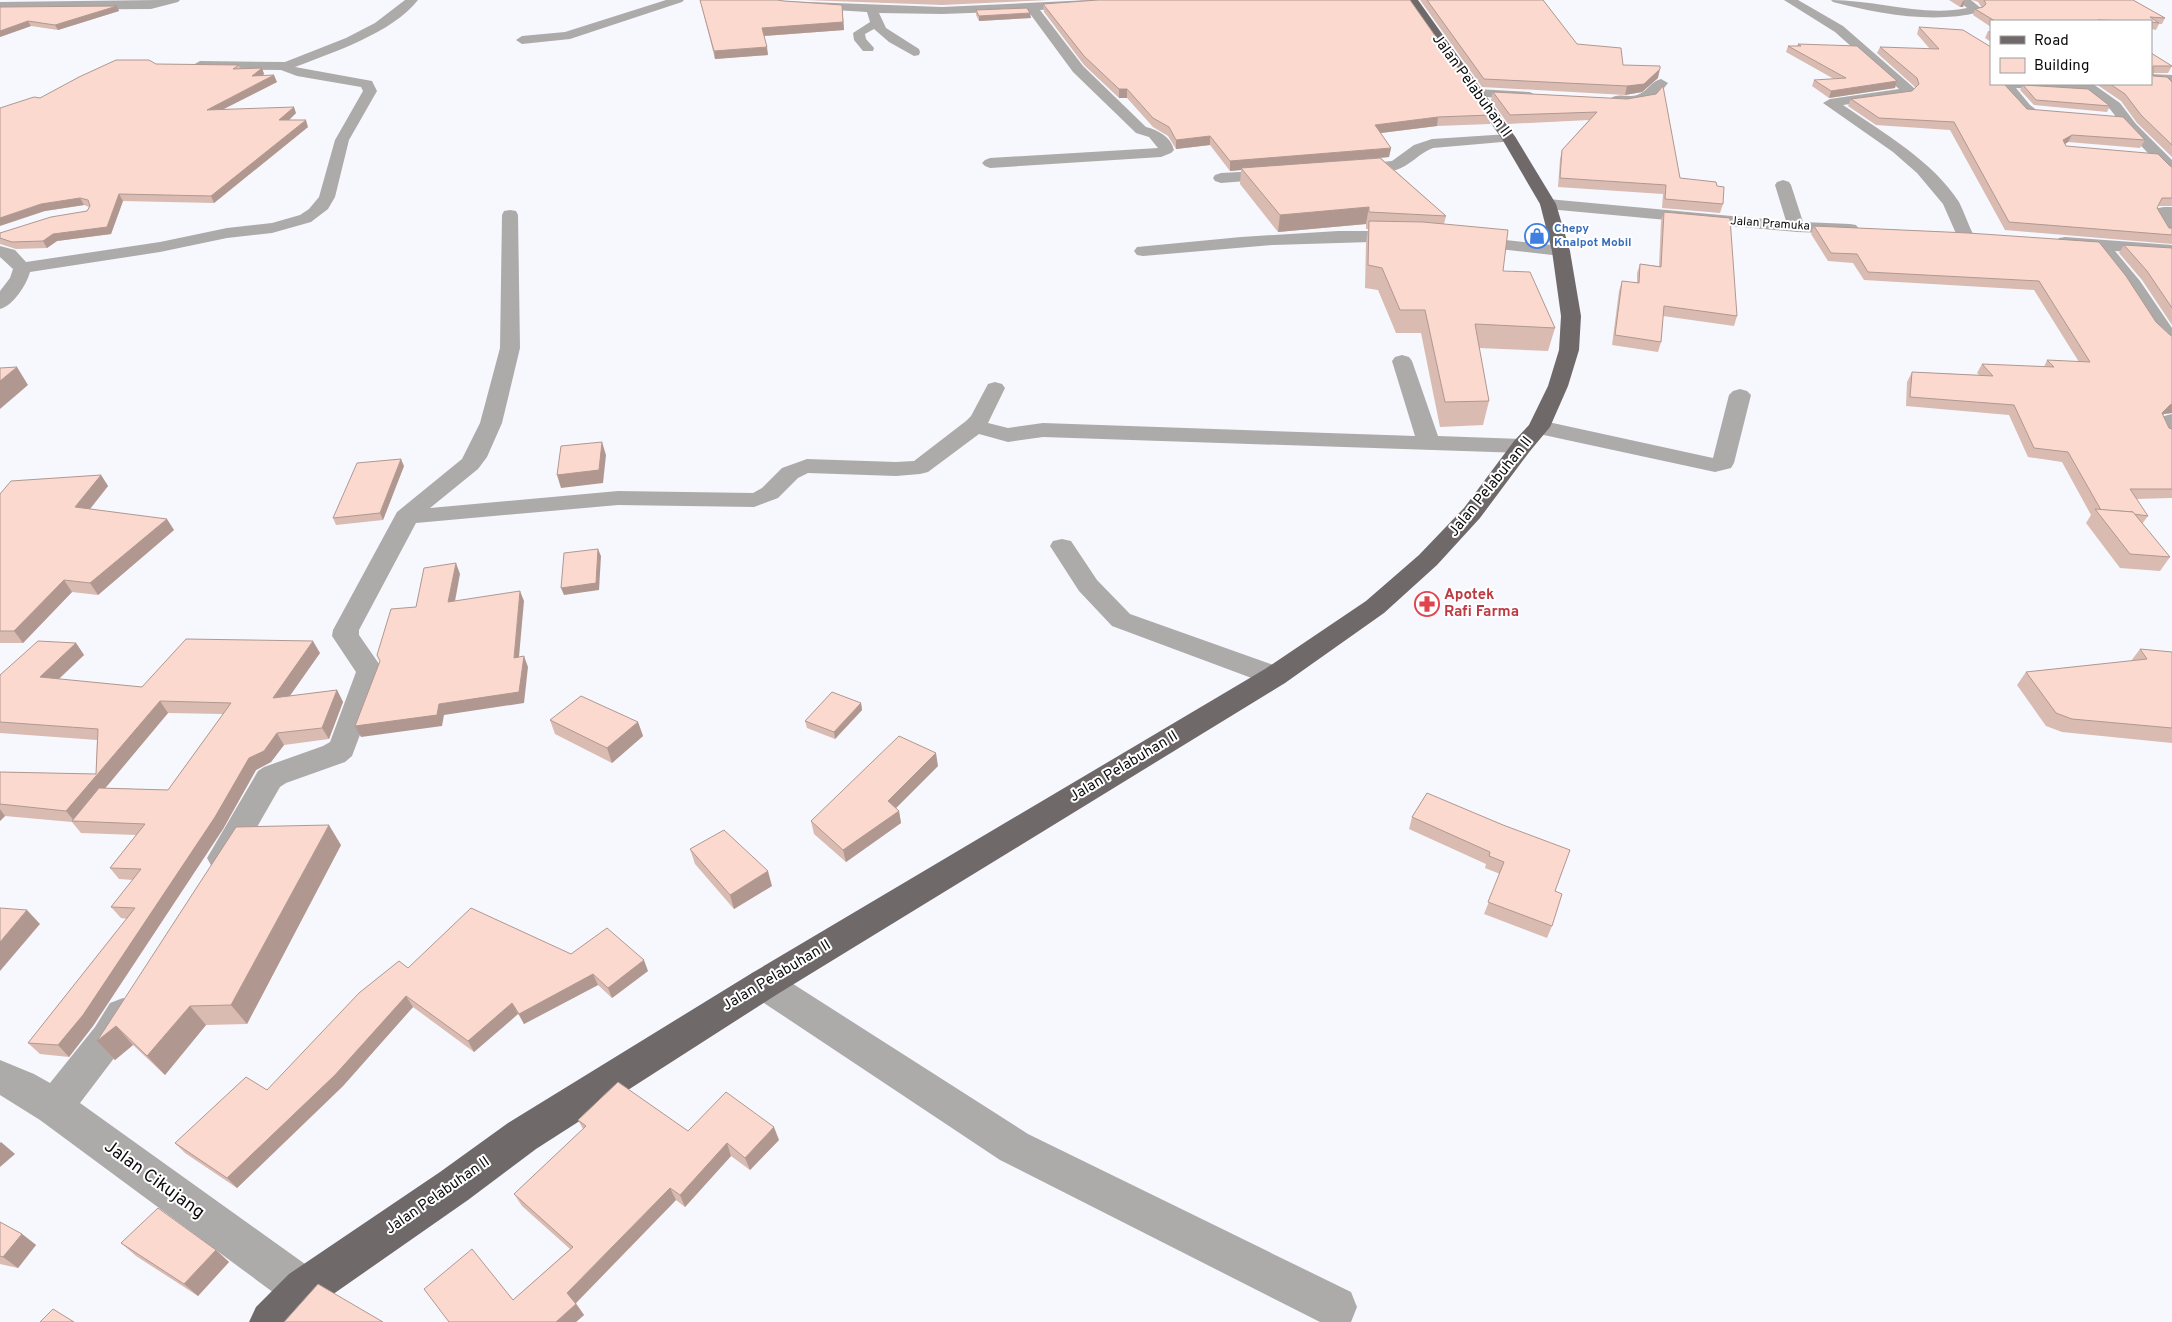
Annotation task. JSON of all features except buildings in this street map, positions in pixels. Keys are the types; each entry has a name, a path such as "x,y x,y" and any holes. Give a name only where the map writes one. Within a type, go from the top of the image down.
{"main road":[{"name":"Jalan Pelabuhan II","path":"271,1322 304,1289 454,1186 522,1136 764,984 1275,676 1375,607 1428,560 1472,513 1531,437 1558,386 1570,350 1572,316 1561,251 1548,204 1537,182 1412,0"}],"street":[{"path":"0,6 152,5 174,0"},
{"path":"188,64 287,66 350,41 379,26 412,0"},
{"path":"522,40 566,36 678,0"},
{"path":"760,0 872,10 925,11 1074,5 1138,0"},
{"path":"1790,0 1838,29 1908,90 1904,93 1830,103 1830,105 1898,149 1923,170 1951,203 1964,234"},
{"path":"1837,0 1873,8 1937,13 1976,9 1964,0"},
{"path":"1074,5 1078,17"},
{"path":"990,163 1160,152 1166,150 1166,147 1154,134 1142,130 1078,69 1031,7"},
{"path":"872,10 875,24 884,34 914,52"},
{"path":"1937,13 1952,23"},
{"path":"868,48 860,40 859,33 875,24"},
{"path":"20,270 96,255 161,247 224,234 278,226 300,221 315,212 325,202 331,188 342,139 365,104 370,91 367,84 297,72 287,69 287,66"},
{"path":"2152,78 2172,78"},
{"path":"1606,100 1641,100 1648,97 1661,82"},
{"path":"2008,85 2006,86 2031,117 2048,114"},
{"path":"2048,85 2086,86 2105,97 2172,169"},
{"path":"1477,94 1546,96"},
{"path":"2107,118 2126,119"},
{"path":"1336,171 1396,165 1419,148 1432,144 1508,138"},
{"path":"2132,154 2160,156"},
{"path":"1221,178 1290,174"},
{"path":"1782,185 1790,212 1797,227"},
{"name":"Jalan Pramuka","path":"1548,204 1797,227 1866,230"},
{"path":"2172,212 2164,212 2162,215 2172,231"},
{"path":"209,880 236,839 269,779 275,775 334,754 342,748 370,671 345,636 346,630 412,509 473,462 491,422 510,348 510,215"},
{"path":"0,303 20,270 145,232"},
{"path":"1944,233 1984,235"},
{"path":"1143,251 1290,238 1344,236 1416,237"},
{"path":"1452,240 1561,251"},
{"path":"2052,241 2172,250"},
{"path":"2102,246 2133,285 2162,329 2172,339"},
{"path":"0,251 9,254 20,270"},
{"path":"1402,361 1429,444"},
{"path":"406,517 618,498 754,500 764,498 772,493 792,470 807,466 896,469 920,467 974,426 981,418 995,388"},
{"path":"974,426 1008,435 1043,430 1429,444 1531,437 1568,432 1708,464 1720,465 1723,463 1740,395"},
{"path":"2172,421 2168,424 2172,430"},
{"path":"1062,546 1083,581 1101,603 1121,620 1275,676"},
{"path":"764,984 1014,1147 1336,1308"},
{"path":"54,1107 108,1038 135,996"},
{"name":"Jalan Cikujang","path":"0,1078 21,1086 54,1107 304,1289"}],"place":[{"name":"Chepy Knalpot Mobil","path":"1537,236"},
{"name":"Apotek Rafi Farma","path":"1427,604"}]}
